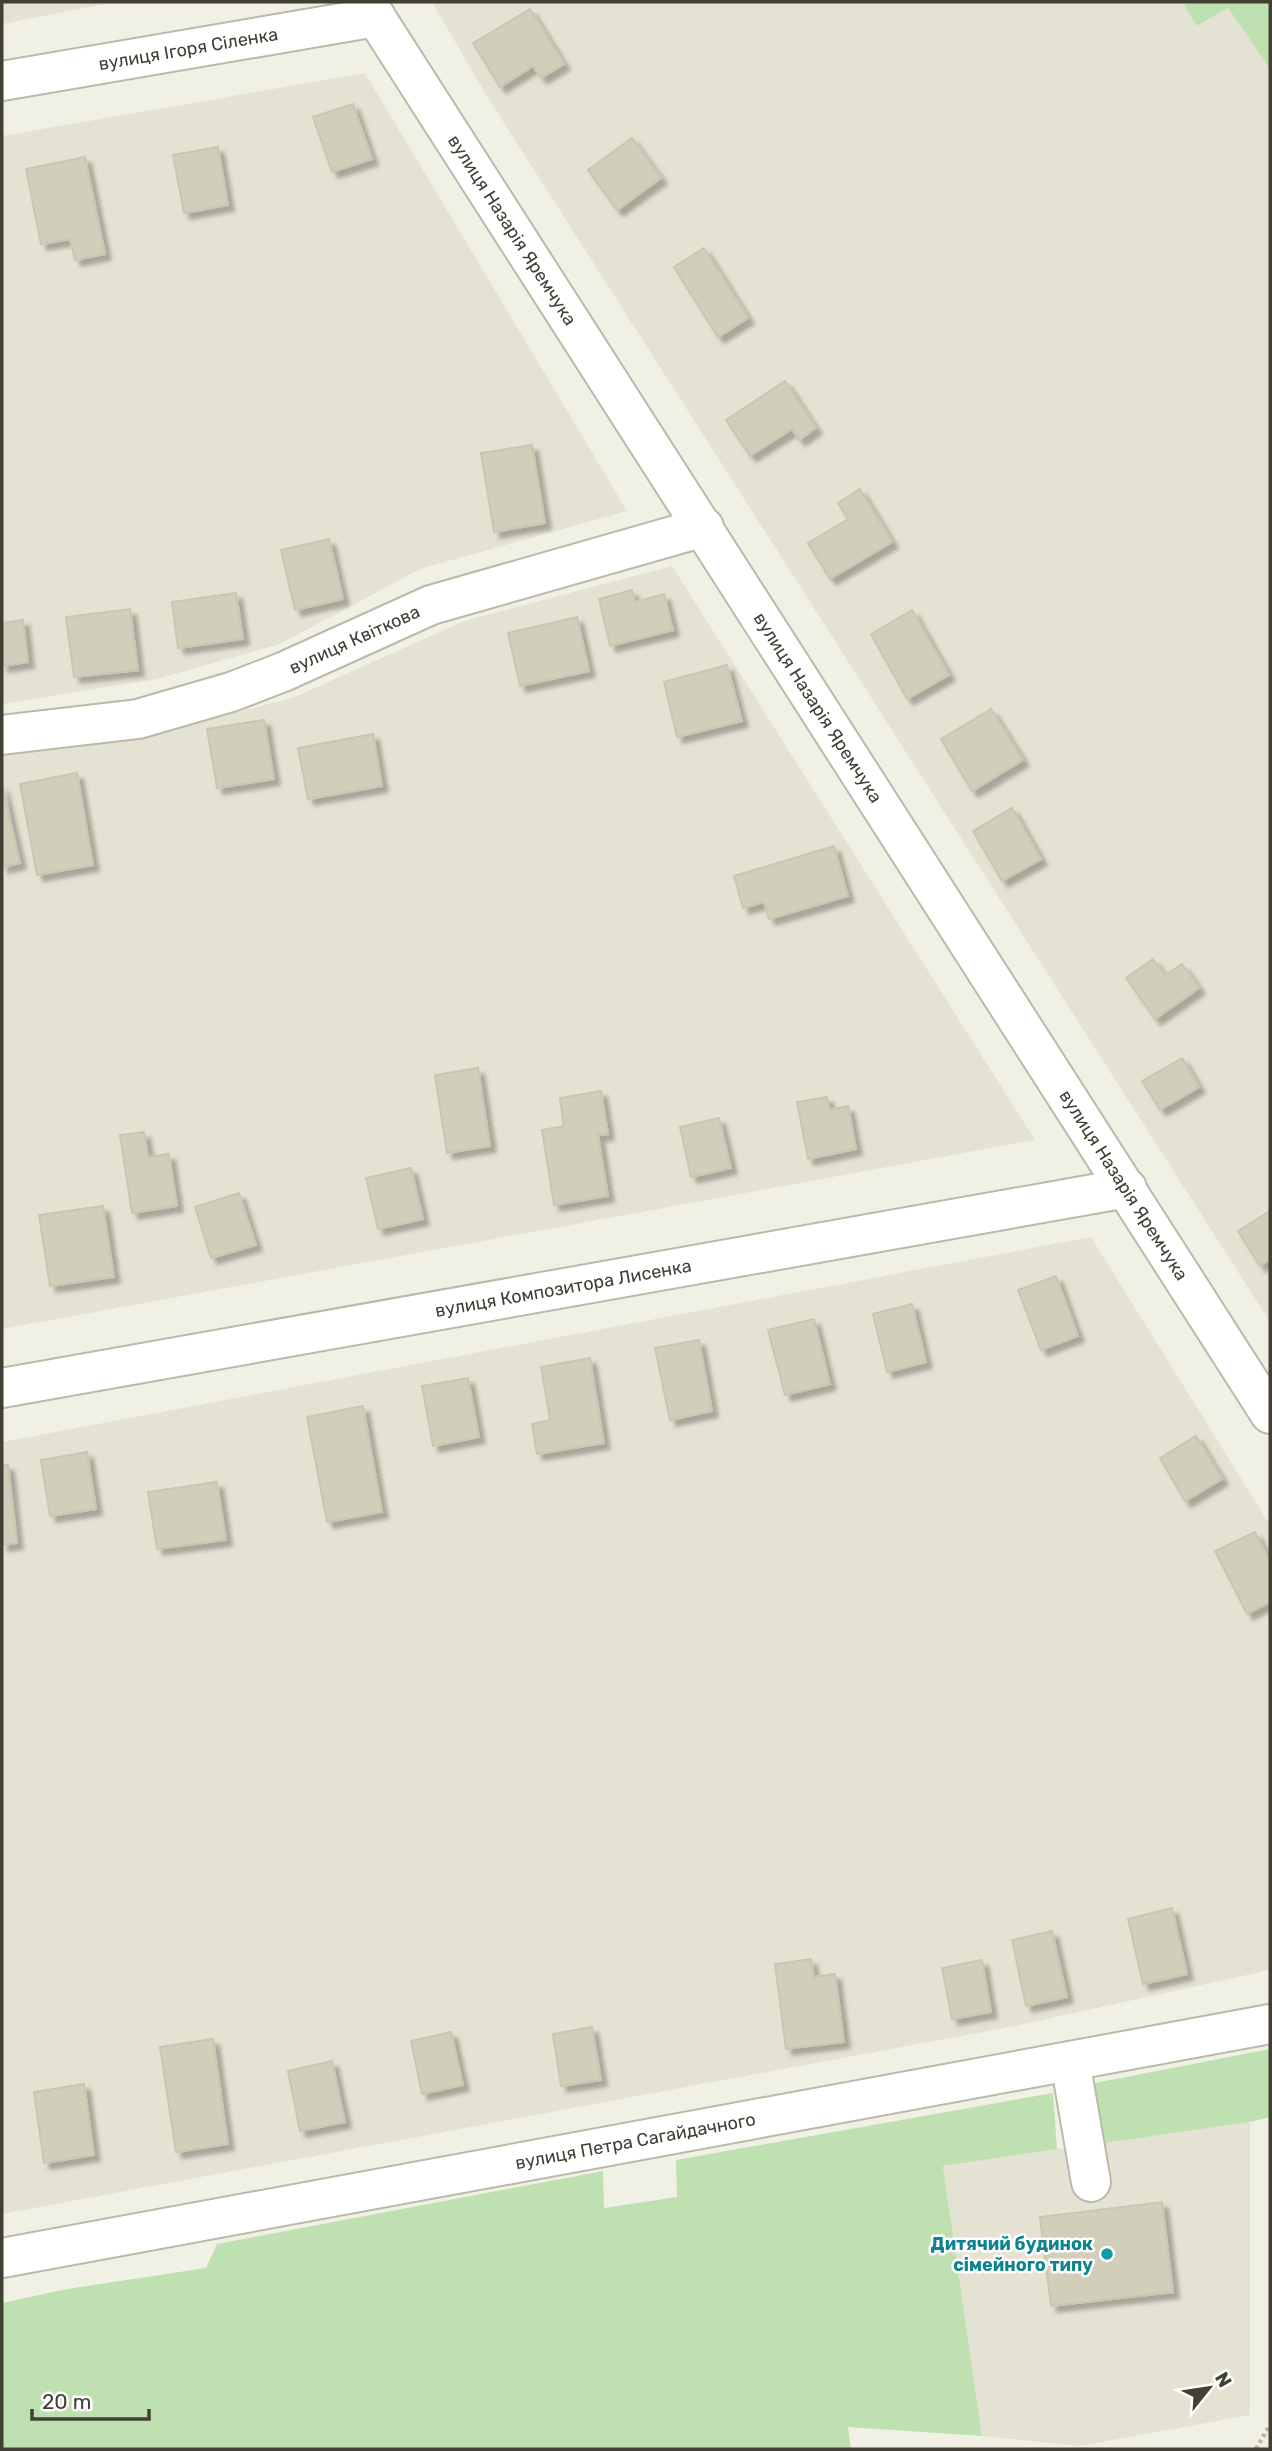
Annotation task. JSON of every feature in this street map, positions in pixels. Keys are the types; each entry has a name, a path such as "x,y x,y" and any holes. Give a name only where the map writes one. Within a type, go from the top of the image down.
{"street":[{"name":"вулиця Ігоря Сіленка","path":"2,81 371,10"},
{"name":"вулиця Назарія Яремчука","path":"371,10 1270,1414"},
{"name":"вулиця Квіткова","path":"2,735 138,719 231,692 283,673 431,605 704,527"},
{"name":"вулиця Композитора Лисенка","path":"2,1388 1127,1188"},
{"name":"вулиця Петра Сагайдачного","path":"2,2258 1270,2024"},
{"path":"1070,2061 1091,2182"}],"path":[{"path":"1256,2449 1270,2424"}],"shaded area":[{"path":"2,2 115,2 2,24"},
{"path":"432,2 1182,2 1197,26 1228,8 1270,69 1270,1322 488,98"},
{"path":"365,73 627,511 420,569 280,644 157,679 2,704 2,136"},
{"path":"672,566 1035,1140 2,1329 2,756 130,740 295,697 464,621"},
{"path":"1091,1237 1270,1525 1270,1970 1015,2026 2,2214 2,1442"},
{"path":"1250,2122 1250,2415 1080,2446 982,2436 943,2165"}],"green space":[{"path":"1182,2 1270,2 1270,69 1228,8 1197,26"},
{"path":"1270,2049 1270,2117 1104,2143 1095,2083"},
{"path":"1053,2093 1057,2149 943,2166 982,2436 848,2427 851,2449 2,2449 2,2303 67,2289 206,2268 217,2244 603,2171 604,2208 677,2197 676,2160"}],"building":[{"path":"530,9 564,64 541,78 533,66 500,87 473,43"},
{"path":"353,104 372,159 332,172 313,117"},
{"path":"632,138 661,178 617,210 588,170"},
{"path":"218,147 228,205 184,213 173,155"},
{"path":"85,157 105,254 75,260 70,239 41,244 26,169"},
{"path":"704,248 748,318 718,337 674,267"},
{"path":"785,381 816,428 799,440 792,429 750,456 726,420"},
{"path":"532,445 545,523 494,532 481,453"},
{"path":"860,489 892,542 830,579 808,543 848,519 838,503"},
{"path":"329,539 343,599 295,610 281,550"},
{"path":"632,590 635,602 664,594 673,630 610,646 599,599"},
{"path":"236,593 243,639 178,648 172,602"},
{"path":"130,609 138,670 74,677 66,617"},
{"path":"912,610 949,675 907,699 871,634"},
{"path":"577,617 589,671 520,686 508,633"},
{"path":"23,620 28,662 2,666 2,623"},
{"path":"727,665 742,721 677,737 664,682"},
{"path":"991,709 1023,760 972,791 941,739"},
{"path":"264,720 274,779 217,788 207,729"},
{"path":"373,734 382,786 308,799 298,748"},
{"path":"77,773 93,865 37,875 20,784"},
{"path":"2,784 20,863 2,867"},
{"path":"1012,808 1041,859 1002,881 973,831"},
{"path":"834,846 848,896 769,919 764,902 743,908 734,876"},
{"path":"1153,959 1165,975 1182,964 1199,988 1155,1019 1126,978"},
{"path":"1182,1058 1199,1087 1160,1110 1142,1081"},
{"path":"478,1068 490,1146 447,1153 435,1075"},
{"path":"601,1091 608,1134 598,1135 608,1196 554,1205 542,1130 564,1126 560,1098"},
{"path":"827,1097 830,1110 848,1106 856,1149 808,1159 797,1102"},
{"path":"719,1118 731,1168 691,1177 680,1127"},
{"path":"144,1132 148,1157 169,1154 177,1206 132,1213 120,1135"},
{"path":"411,1168 423,1219 378,1229 366,1178"},
{"path":"239,1193 256,1245 211,1258 195,1207"},
{"path":"103,1206 114,1277 50,1286 39,1215"},
{"path":"1270,1211 1270,1259 1260,1266 1238,1231"},
{"path":"1056,1276 1078,1336 1041,1350 1018,1290"},
{"path":"912,1304 926,1362 887,1372 873,1314"},
{"path":"814,1319 830,1384 785,1395 768,1330"},
{"path":"699,1340 712,1411 670,1420 655,1348"},
{"path":"590,1358 604,1443 537,1454 532,1424 550,1420 541,1367"},
{"path":"468,1378 479,1437 433,1446 422,1386"},
{"path":"363,1406 382,1512 327,1522 307,1417"},
{"path":"1196,1436 1222,1479 1185,1501 1160,1458"},
{"path":"87,1452 96,1509 50,1516 41,1460"},
{"path":"2,1465 8,1465 17,1543 2,1545"},
{"path":"217,1482 226,1540 157,1549 148,1492"},
{"path":"1255,1532 1270,1562 1270,1602 1247,1614 1215,1551"},
{"path":"1172,1908 1187,1974 1143,1984 1128,1919"},
{"path":"1052,1931 1067,1997 1026,2006 1012,1940"},
{"path":"811,1959 814,1977 835,1974 844,2042 786,2049 775,1964"},
{"path":"982,1960 991,2012 952,2019 942,1968"},
{"path":"592,2027 601,2080 561,2086 553,2034"},
{"path":"451,2032 463,2085 422,2094 411,2041"},
{"path":"213,2039 228,2144 176,2152 160,2047"},
{"path":"332,2061 345,2122 300,2131 288,2071"},
{"path":"84,2084 94,2155 44,2163 34,2092"},
{"name":"Дитячий будинок сімейного типу","path":"1162,2202 1173,2292 1051,2306 1040,2217"}],"place":[{"name":"Дитячий будинок сімейного типу","path":"1107,2254"}]}
